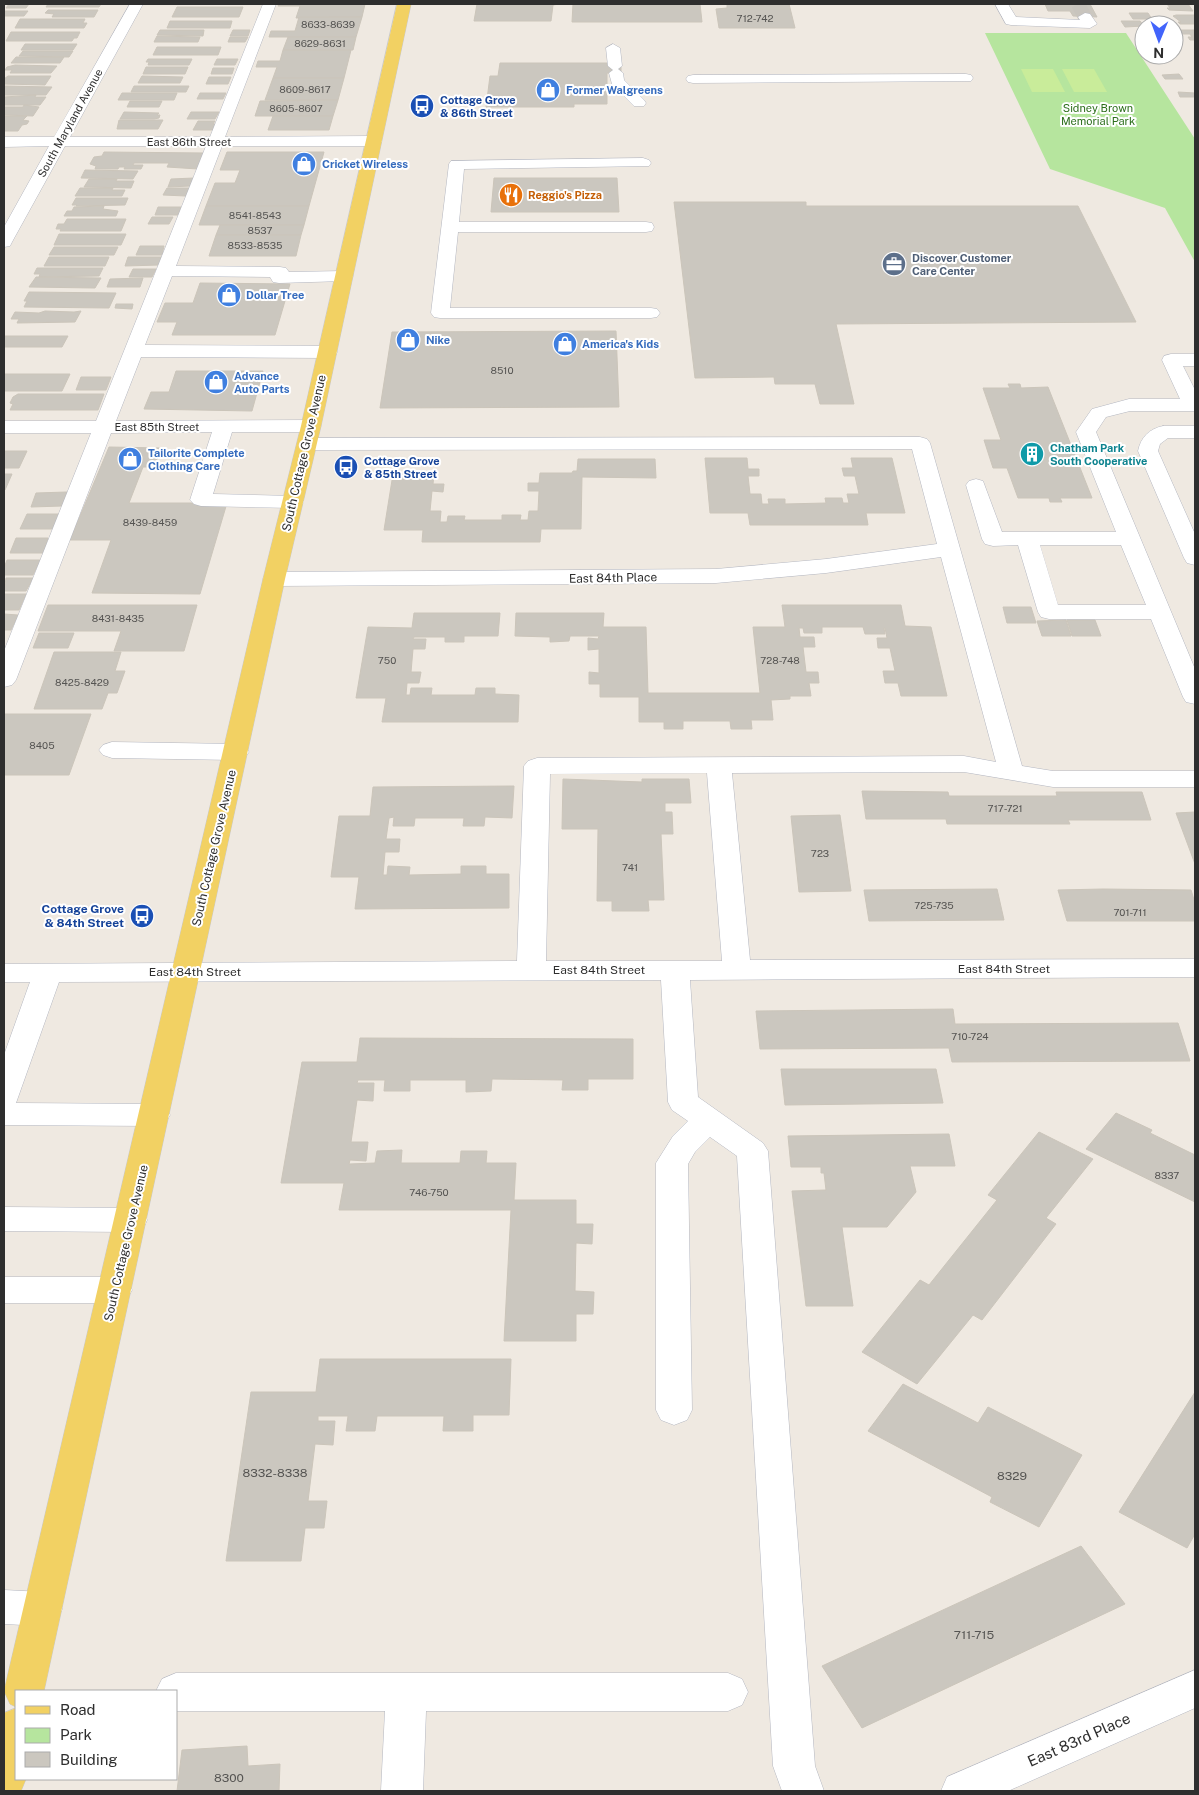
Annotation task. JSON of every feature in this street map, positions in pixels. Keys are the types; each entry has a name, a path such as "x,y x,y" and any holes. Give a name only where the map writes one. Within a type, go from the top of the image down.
{"main road":[{"name":"South Cottage Grove Avenue","path":"24,1690 274,580 328,352 404,4"},
{"path":"4,1782 11,1738"}],"street":[{"name":"South Maryland Avenue","path":"4,242 136,4"},
{"path":"4,680 270,4"},
{"path":"1002,4 1011,21 1090,24 1085,16"},
{"path":"613,48 617,82 639,103"},
{"path":"693,79 966,78"},
{"name":"East 86th Street","path":"4,142 374,141"},
{"path":"642,163 457,164 440,314 651,313"},
{"path":"450,227 646,226"},
{"path":"165,271 280,272 279,278 344,276"},
{"path":"134,350 328,352"},
{"path":"1195,360 1171,360 1194,405 1129,405 1099,413 1086,432 1195,697"},
{"name":"East 85th Street","path":"4,427 224,427 309,435 920,443 949,549"},
{"path":"224,427 200,500 293,502"},
{"path":"1195,432 1163,432 1150,440 1148,451 1195,558"},
{"path":"976,485 993,539 1131,538"},
{"path":"1027,538 1048,612 1161,612"},
{"path":"949,549 1011,771"},
{"name":"East 84th Place","path":"274,580 716,576 826,566 949,549"},
{"path":"112,750 236,752"},
{"path":"531,970 537,766 964,764 1054,779 1195,779"},
{"path":"719,765 738,970"},
{"name":"East 84th Street","path":"4,973 1195,968"},
{"path":"675,970 684,1102 752,1152 794,1766 803,1791"},
{"path":"4,1097 48,973"},
{"path":"4,1114 154,1115"},
{"path":"674,1410 672,1163 684,1144 709,1120"},
{"path":"4,1219 131,1220"},
{"path":"4,1290 115,1290"},
{"path":"4,1608 43,1609"},
{"name":"East 83rd Place","path":"962,1791 1195,1689"},
{"path":"178,1692 728,1692"},
{"path":"402,1791 406,1692"}],"green space":[{"name":"Sidney Brown Memorial Park","path":"985,33 1126,33 1134,45 1134,65 1147,65 1195,139 1195,262 1165,208 1050,169"},
{"path":"1021,69 1053,69 1065,92 1032,92"},
{"path":"1062,69 1094,69 1107,92 1074,92"}],"building":[{"path":"9,4 29,4 26,8 6,8"},
{"path":"48,4 101,4 99,7 46,7"},
{"path":"279,4 365,4 362,17 296,18 300,6 278,6"},
{"path":"477,4 559,4 553,5 551,21 474,21"},
{"path":"573,4 700,4 702,22 572,22"},
{"path":"727,4 789,4 795,28 719,28 716,9 727,8"},
{"path":"1045,4 1090,4 1097,17 1073,16 1070,11 1048,11"},
{"path":"1167,4 1188,4 1193,11 1169,10 1167,8 1170,8"},
{"path":"177,7 243,7 239,17 172,17"},
{"path":"48,10 98,10 94,17 52,17 54,14 45,13"},
{"path":"4,11 28,11 24,16 4,16"},
{"path":"1129,13 1148,13 1149,15 1134,15 1133,19"},
{"path":"1184,15 1195,15 1195,24 1184,24"},
{"path":"299,17 362,17 356,37 269,37 271,31 295,31"},
{"path":"20,19 85,19 83,23 87,23 84,28 15,28"},
{"path":"170,21 232,21 230,28 167,28"},
{"path":"1121,21 1134,21 1134,27 1125,27"},
{"path":"160,30 204,30 203,36 157,35"},
{"path":"233,30 250,30 248,36 230,36"},
{"path":"1184,30 1195,30 1195,40 1190,40 1188,37 1192,37 1190,34 1184,34"},
{"path":"11,32 80,32 77,38 74,38 72,41 6,41"},
{"path":"157,36 200,37 198,42 154,42"},
{"path":"230,37 248,37 245,42 228,42"},
{"path":"288,37 356,37 353,50 283,50"},
{"path":"25,44 77,44 73,50 21,50"},
{"path":"157,47 221,47 218,55 153,55"},
{"path":"283,50 351,50 344,78 273,78 277,67 256,67 258,61 280,61"},
{"path":"23,51 73,51 69,57 19,56"},
{"path":"16,57 64,57 60,63 11,63"},
{"path":"148,59 192,59 189,65 148,65 149,62 146,62"},
{"path":"217,59 238,59 235,65 214,65"},
{"name":"Former Walgreens","path":"500,63 607,63 607,66 621,66 621,73 607,73 607,104 574,104 574,107 486,107 490,76 498,76"},
{"path":"15,65 57,66 51,73 10,73 12,70 5,70 7,67"},
{"path":"146,67 188,67 185,74 143,74"},
{"path":"213,68 234,68 232,74 211,74"},
{"path":"1179,74 1183,79 1165,79 1162,75"},
{"path":"8,76 51,76 45,85 4,84 4,79"},
{"path":"142,76 183,77 180,83 138,83"},
{"path":"209,77 231,77 228,84 206,84"},
{"path":"273,78 344,78 338,100 265,100"},
{"path":"4,86 52,87 46,95 4,95"},
{"path":"134,86 189,86 186,92 131,92"},
{"path":"1178,92 1195,93 1195,97 1180,97"},
{"path":"122,93 177,93 174,100 118,100"},
{"path":"200,93 226,93 223,99 197,99"},
{"path":"36,95 35,97 46,97 40,105 4,105 4,97"},
{"path":"338,100 333,116 255,116 260,101"},
{"path":"130,101 162,101 159,107 127,107"},
{"path":"24,105 39,107 33,116 4,115 4,107 23,107"},
{"path":"124,112 159,113 157,115 160,115 159,118 154,119 120,119"},
{"path":"191,112 219,112 215,119 187,119"},
{"path":"4,116 27,116 23,120 29,121 27,124 22,125 18,131 4,131"},
{"path":"273,116 333,116 329,130 268,130"},
{"path":"119,120 163,120 158,129 117,129"},
{"path":"198,121 215,121 213,124 216,124 213,130 193,130"},
{"path":"104,152 205,153 198,169 167,167 169,163 134,163 133,165 143,165 141,169 124,169 125,167 119,167 118,169 95,169 96,166 90,164 94,157 102,156"},
{"path":"227,152 324,152 309,206 206,206 215,183 235,183 240,170 220,170"},
{"path":"85,170 138,171 133,179 81,178"},
{"path":"194,178 191,186 168,187 171,179"},
{"path":"494,178 617,178 619,212 491,212"},
{"path":"89,179 134,181 131,188 84,187"},
{"path":"80,188 125,190 122,196 75,196"},
{"path":"167,188 189,188 186,196 163,195"},
{"path":"76,198 128,198 125,205 72,205"},
{"name":"Discover Customer Care Center","path":"674,202 806,202 806,206 1078,206 1136,322 836,324 854,404 820,404 815,384 775,384 774,377 695,378"},
{"path":"104,206 103,209 118,211 116,216 64,216 67,211 72,211 74,207"},
{"path":"206,206 309,206 304,225 199,225"},
{"path":"158,207 181,207 178,215 155,215"},
{"path":"152,217 173,217 169,224 148,224"},
{"path":"67,219 126,219 121,231 60,231 61,229 56,229 58,224 64,224"},
{"path":"220,225 304,225 301,235 216,235"},
{"path":"59,234 126,234 121,245 54,245"},
{"path":"216,235 301,235 296,256 209,256"},
{"path":"140,246 164,246 162,255 136,255"},
{"path":"54,247 118,247 114,255 49,255"},
{"path":"49,257 109,257 105,266 44,266"},
{"path":"128,257 162,257 159,265 125,266"},
{"path":"37,268 103,268 99,276 39,277 40,274 34,274"},
{"path":"133,269 156,269 152,277 129,277"},
{"path":"36,277 101,278 95,288 29,287"},
{"path":"143,278 140,287 107,287 110,279"},
{"path":"200,283 290,284 275,335 172,335 177,322 157,322 165,303 193,303"},
{"path":"29,292 116,293 109,308 24,307 27,301 24,301"},
{"path":"116,304 133,304 132,309 115,308"},
{"path":"45,311 81,311 75,322 17,323 19,319 11,319 15,312 39,313"},
{"path":"616,331 619,407 380,408 392,332"},
{"path":"4,336 68,336 62,347 4,347"},
{"name":"Advance Auto Parts","path":"176,371 263,371 252,411 144,409 151,392 169,392"},
{"path":"4,374 70,374 62,391 4,391"},
{"path":"81,377 111,377 106,390 76,390"},
{"name":"Chatham Park South Cooperative","path":"1008,384 1020,384 1021,388 1048,387 1092,498 1060,498 1062,502 1050,502 1049,498 1018,498 1007,468 993,468 984,440 1001,440 983,388 1010,388"},
{"path":"18,394 104,394 98,410 10,410 13,404 10,403 13,397"},
{"path":"109,447 161,448 154,467 143,467 129,503 227,503 200,594 92,593 111,540 70,540"},
{"path":"4,451 27,451 19,468 4,468"},
{"path":"705,458 747,458 748,469 759,469 759,476 748,476 750,494 761,494 762,504 769,504 768,499 785,499 785,504 826,503 825,498 842,498 843,503 849,503 847,494 859,494 855,476 844,476 842,468 853,468 851,458 892,458 905,513 866,513 868,525 750,525 748,513 710,513"},
{"path":"578,459 655,459 656,478 582,477 581,529 541,529 540,542 422,542 423,530 384,530 393,474 434,474 433,484 444,484 443,492 432,491 430,511 441,511 440,522 447,522 448,516 465,516 464,520 502,520 502,515 521,515 520,520 528,520 529,511 538,511 539,491 528,491 528,483 539,483 540,473 572,473 577,471"},
{"path":"4,474 12,474 5,490 4,490"},
{"path":"67,492 62,506 31,507 36,493"},
{"path":"27,514 59,514 53,529 20,529"},
{"path":"16,538 48,538 43,553 10,553"},
{"path":"7,560 40,560 33,575 4,575"},
{"path":"6,578 33,578 26,591 4,591"},
{"path":"4,594 26,594 19,610 4,610"},
{"path":"48,605 197,605 184,651 114,651 121,631 38,631"},
{"path":"782,605 901,605 905,626 931,627 947,696 901,696 898,683 885,683 883,671 895,671 890,648 878,648 877,638 887,638 885,628 885,634 865,634 863,627 822,627 822,633 804,633 803,628 799,628 800,637 814,637 815,647 803,647 806,672 818,672 819,683 809,683 811,696 790,696 790,699 771,700 773,720 751,720 752,729 731,729 730,721 683,721 683,729 664,729 664,722 639,722 639,697 600,697 600,684 589,684 589,672 599,673 599,649 588,650 588,638 598,639 599,636 570,636 569,641 550,642 550,637 515,636 516,613 604,613 603,627 646,627 648,693 760,693 753,627 785,627"},
{"path":"1003,607 1031,607 1036,623 1007,623"},
{"path":"414,613 500,613 498,636 464,636 464,642 445,642 445,637 414,637 413,639 426,639 425,649 413,649 411,672 421,672 419,683 407,683 406,695 410,695 411,688 432,688 431,695 475,695 476,688 495,688 495,694 519,695 518,722 382,722 386,698 356,698 368,627 412,628"},
{"path":"4,614 18,615 11,630 4,630"},
{"path":"1066,620 1071,636 1042,636 1037,621"},
{"path":"1067,620 1095,620 1101,636 1072,636"},
{"path":"39,633 74,633 68,648 33,648"},
{"path":"54,652 121,652 115,671 125,671 117,693 108,693 102,709 34,709"},
{"path":"4,714 91,714 69,775 4,775"},
{"path":"563,779 642,782 642,779 689,779 691,803 665,803 665,812 672,812 673,834 661,834 664,900 648,900 649,911 612,911 612,901 597,901 598,829 562,829"},
{"path":"514,786 512,818 485,817 484,826 463,826 464,818 415,818 414,826 393,826 394,817 389,818 386,839 400,839 399,852 385,852 383,875 387,875 388,866 410,867 409,875 461,874 461,866 486,866 486,874 509,874 509,908 355,909 359,877 331,877 339,816 370,816 373,787"},
{"path":"862,791 948,792 949,796 1057,796 1056,792 1142,792 1151,820 1068,820 1070,824 947,824 946,819 866,819"},
{"path":"1195,812 1195,864 1176,813"},
{"path":"840,815 851,891 799,892 791,816"},
{"path":"997,889 1004,920 869,921 864,890"},
{"path":"1058,890 1191,890 1195,903 1195,921 1067,921"},
{"path":"953,1009 955,1024 1178,1023 1190,1061 952,1062 949,1048 760,1049 756,1011"},
{"path":"360,1038 633,1039 633,1079 588,1079 588,1090 562,1090 563,1080 492,1079 491,1091 466,1092 466,1080 410,1080 410,1091 384,1091 385,1080 358,1080 357,1083 374,1083 373,1101 357,1100 351,1142 368,1142 366,1161 350,1160 349,1164 375,1163 377,1151 402,1150 401,1163 460,1163 461,1151 487,1151 486,1163 516,1163 514,1200 576,1200 576,1224 593,1224 592,1244 576,1243 575,1291 594,1292 593,1314 576,1314 576,1341 504,1341 511,1210 339,1210 344,1183 281,1183 302,1062 357,1062"},
{"path":"781,1069 936,1069 943,1103 785,1105"},
{"path":"1116,1113 1152,1130 1150,1133 1195,1155 1195,1202 1086,1149"},
{"path":"1039,1132 1093,1159 1046,1218 1056,1224 982,1320 973,1315 917,1384 862,1352 920,1280 929,1285 997,1200 988,1195"},
{"path":"949,1134 955,1166 910,1166 916,1192 887,1227 842,1227 853,1306 806,1306 792,1191 826,1190 824,1173 821,1173 821,1167 791,1167 788,1136"},
{"path":"320,1359 511,1359 509,1415 473,1415 473,1431 443,1431 444,1416 377,1416 375,1431 346,1431 348,1416 318,1416 318,1421 335,1421 333,1445 315,1444 308,1501 327,1501 324,1528 305,1528 301,1561 226,1561 251,1392 316,1392"},
{"path":"903,1384 978,1423 988,1407 1082,1455 1039,1527 990,1502 992,1497 868,1431"},
{"path":"1195,1392 1195,1534 1187,1548 1119,1512"},
{"path":"1081,1546 1125,1604 862,1728 822,1666"},
{"path":"247,1746 248,1766 280,1764 279,1791 177,1791 182,1750"}],"tunnel":[{"path":"1078,4 1085,17"}],"place":[{"name":"Former Walgreens","path":"548,90"},
{"name":"Cottage Grove & 86th Street","path":"422,106"},
{"name":"Cricket Wireless","path":"304,164"},
{"name":"Reggio's Pizza","path":"511,195"},
{"name":"Discover Customer Care Center","path":"894,264"},
{"name":"Dollar Tree","path":"229,295"},
{"name":"Nike","path":"408,340"},
{"name":"America's Kids","path":"565,344"},
{"name":"Advance Auto Parts","path":"216,382"},
{"name":"Chatham Park South Cooperative","path":"1032,454"},
{"name":"Tailorite Complete Clothing Care","path":"130,459"},
{"name":"Cottage Grove & 85th Street","path":"346,467"},
{"name":"Cottage Grove & 84th Street","path":"142,916"}]}
